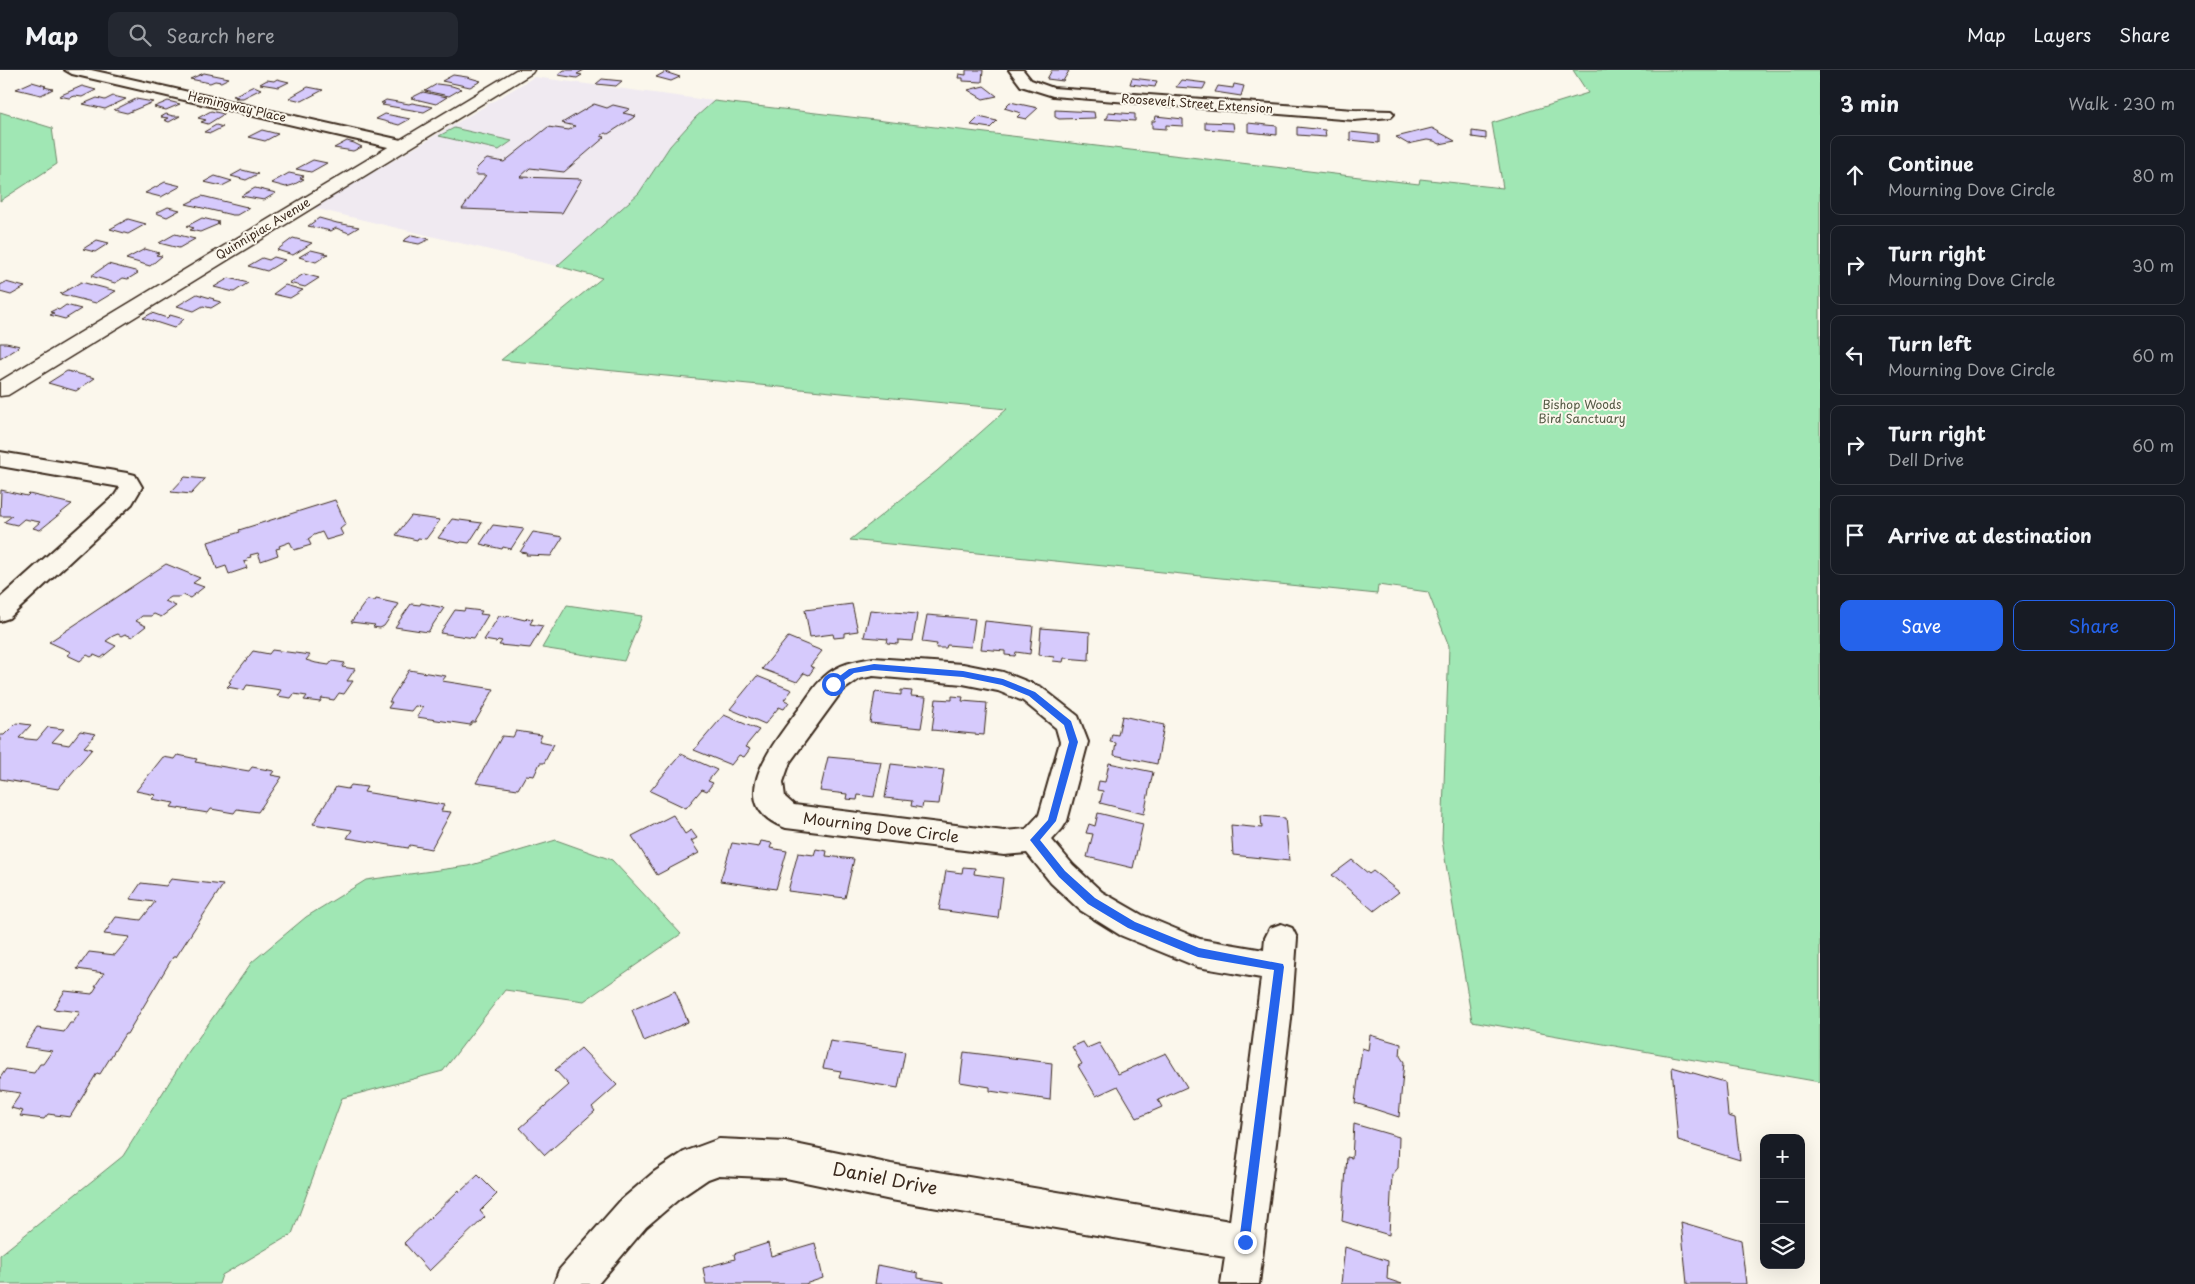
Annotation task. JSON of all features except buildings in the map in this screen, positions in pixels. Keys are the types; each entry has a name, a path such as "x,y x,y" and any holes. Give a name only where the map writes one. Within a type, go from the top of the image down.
{"main road":[{"name":"Quinnipiac Avenue","path":"0,390 401,144 527,70"}],"street":[{"name":"Hemingway Place","path":"72,70 401,144"},
{"name":"Roosevelt Street Extension","path":"1016,70 1018,75 1028,84 1053,92 1354,115 1386,114"},
{"path":"0,459 127,480 131,488 124,499 0,612"},
{"name":"Mourning Dove Circle","path":"874,667 963,674 1003,682 1032,694 1068,723 1074,742 1052,821 1034,840 1004,843 786,816 771,802 769,782 778,758 833,684 852,671 874,667"},
{"path":"1034,840 1062,874 1091,901 1131,925 1198,952 1280,952 1240,1284"},
{"name":"Daniel Drive","path":"572,1284 633,1214 667,1185 689,1170 719,1157 786,1160 891,1182 1245,1242"}],"shaded area":[{"path":"534,77 714,101 696,117 670,146 639,193 557,266 313,208"}],"green space":[{"name":"Bishop Woods Bird Sanctuary","path":"1573,70 1820,70 1820,1082 1472,1021 1442,840 1449,646 1428,592 1378,585 1377,594 850,540 937,471 1007,409 501,360 602,278 557,266 639,193 670,146 696,117 714,101 1419,184 1420,179 1503,188 1492,123 1588,93"},
{"path":"0,112 52,128 57,164 0,201"},
{"path":"454,128 512,141 499,150 439,136"},
{"path":"567,605 642,616 624,661 542,648"},
{"path":"556,840 612,860 681,934 584,1001 505,990 443,1071 342,1098 292,1234 222,1275 219,1284 0,1284 0,1255 123,1156 187,1054 252,962 306,917 366,880 468,866"}],"route":[{"path":"833,684 852,671 874,667 963,674 1003,682 1032,694 1068,723 1074,742 1052,821 1034,840 1062,874 1091,901 1131,925 1198,952 1279,967 1245,1242"}]}
